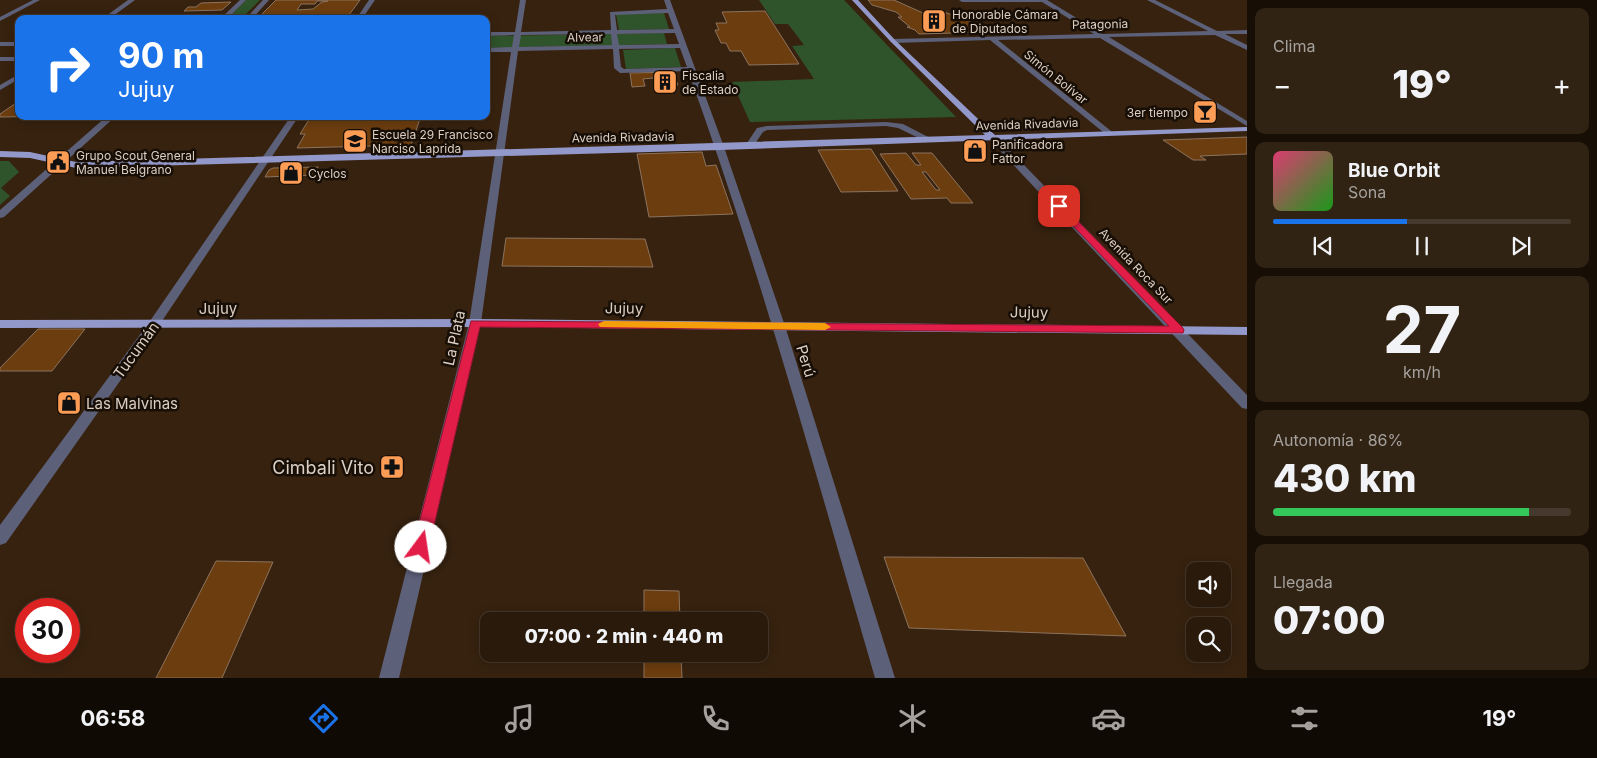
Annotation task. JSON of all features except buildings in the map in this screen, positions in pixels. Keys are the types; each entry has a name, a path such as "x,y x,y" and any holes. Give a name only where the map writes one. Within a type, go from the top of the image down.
{"main road":[{"name":"Avenida Roca Sur","path":"855,0 893,41 993,138"},
{"name":"Avenida Rivadavia","path":"0,154 30,155 76,165 720,147 1247,129"},
{"name":"Jujuy","path":"0,324 475,323 1247,331"}],"street":[{"path":"0,19 37,0"},
{"path":"111,15 132,0"},
{"path":"227,15 243,0"},
{"path":"252,15 266,0"},
{"path":"362,15 372,0"},
{"name":"La Plata","path":"389,678 475,323 514,49 519,33 523,0"},
{"path":"962,0 1043,0 1247,124"},
{"path":"1150,0 1247,48"},
{"name":"Alvear","path":"614,32 612,13 669,5"},
{"name":"Perú","path":"669,5 720,147 779,326 885,678"},
{"name":"Alvear","path":"490,34 679,30"},
{"path":"614,32 619,70 691,69"},
{"name":"Patagonia","path":"893,41 1247,32"},
{"name":"Simón Bolívar","path":"991,38 1108,134"},
{"path":"0,44 15,44"},
{"name":"Alvear","path":"490,50 684,46"},
{"path":"0,59 15,59"},
{"path":"0,88 15,79"},
{"path":"0,214 107,120"},
{"name":"Tucumán","path":"0,538 154,324 292,120"},
{"path":"749,146 760,130 777,127 886,124 900,126 930,140"},
{"name":"Avenida Roca Sur","path":"993,138 1179,330 1247,404"}],"green space":[{"path":"246,0 260,0 245,15 231,15"},
{"path":"759,0 844,0 956,117 750,122 732,82 814,79 792,46 804,45 788,24 775,24"},
{"path":"664,13 669,29 619,30 616,14"},
{"path":"664,33 667,44 490,48 490,36"},
{"path":"675,48 681,67 626,69 623,50"},
{"path":"0,161 9,161 19,172 1,188 10,196 0,205"}],"slow traffic":[{"path":"604,324 825,327"}],"place":[{"name":"Honorable Cámara de Diputados","path":"934,21"},
{"name":"Fiscalia de Estado","path":"665,82"},
{"name":"3er tiempo","path":"1205,112"},
{"name":"Escuela 29 Francisco Narciso Laprida","path":"355,141"},
{"name":"Panificadora Fattor","path":"975,151"},
{"name":"Grupo Scout General Manuel Belgrano","path":"58,162"},
{"name":"Cyclos","path":"291,173"},
{"name":"Las Malvinas","path":"69,403"},
{"name":"Cimbali Vito","path":"392,467"}],"route":[{"path":"421,547 475,323 1179,330 1059,206"}]}
